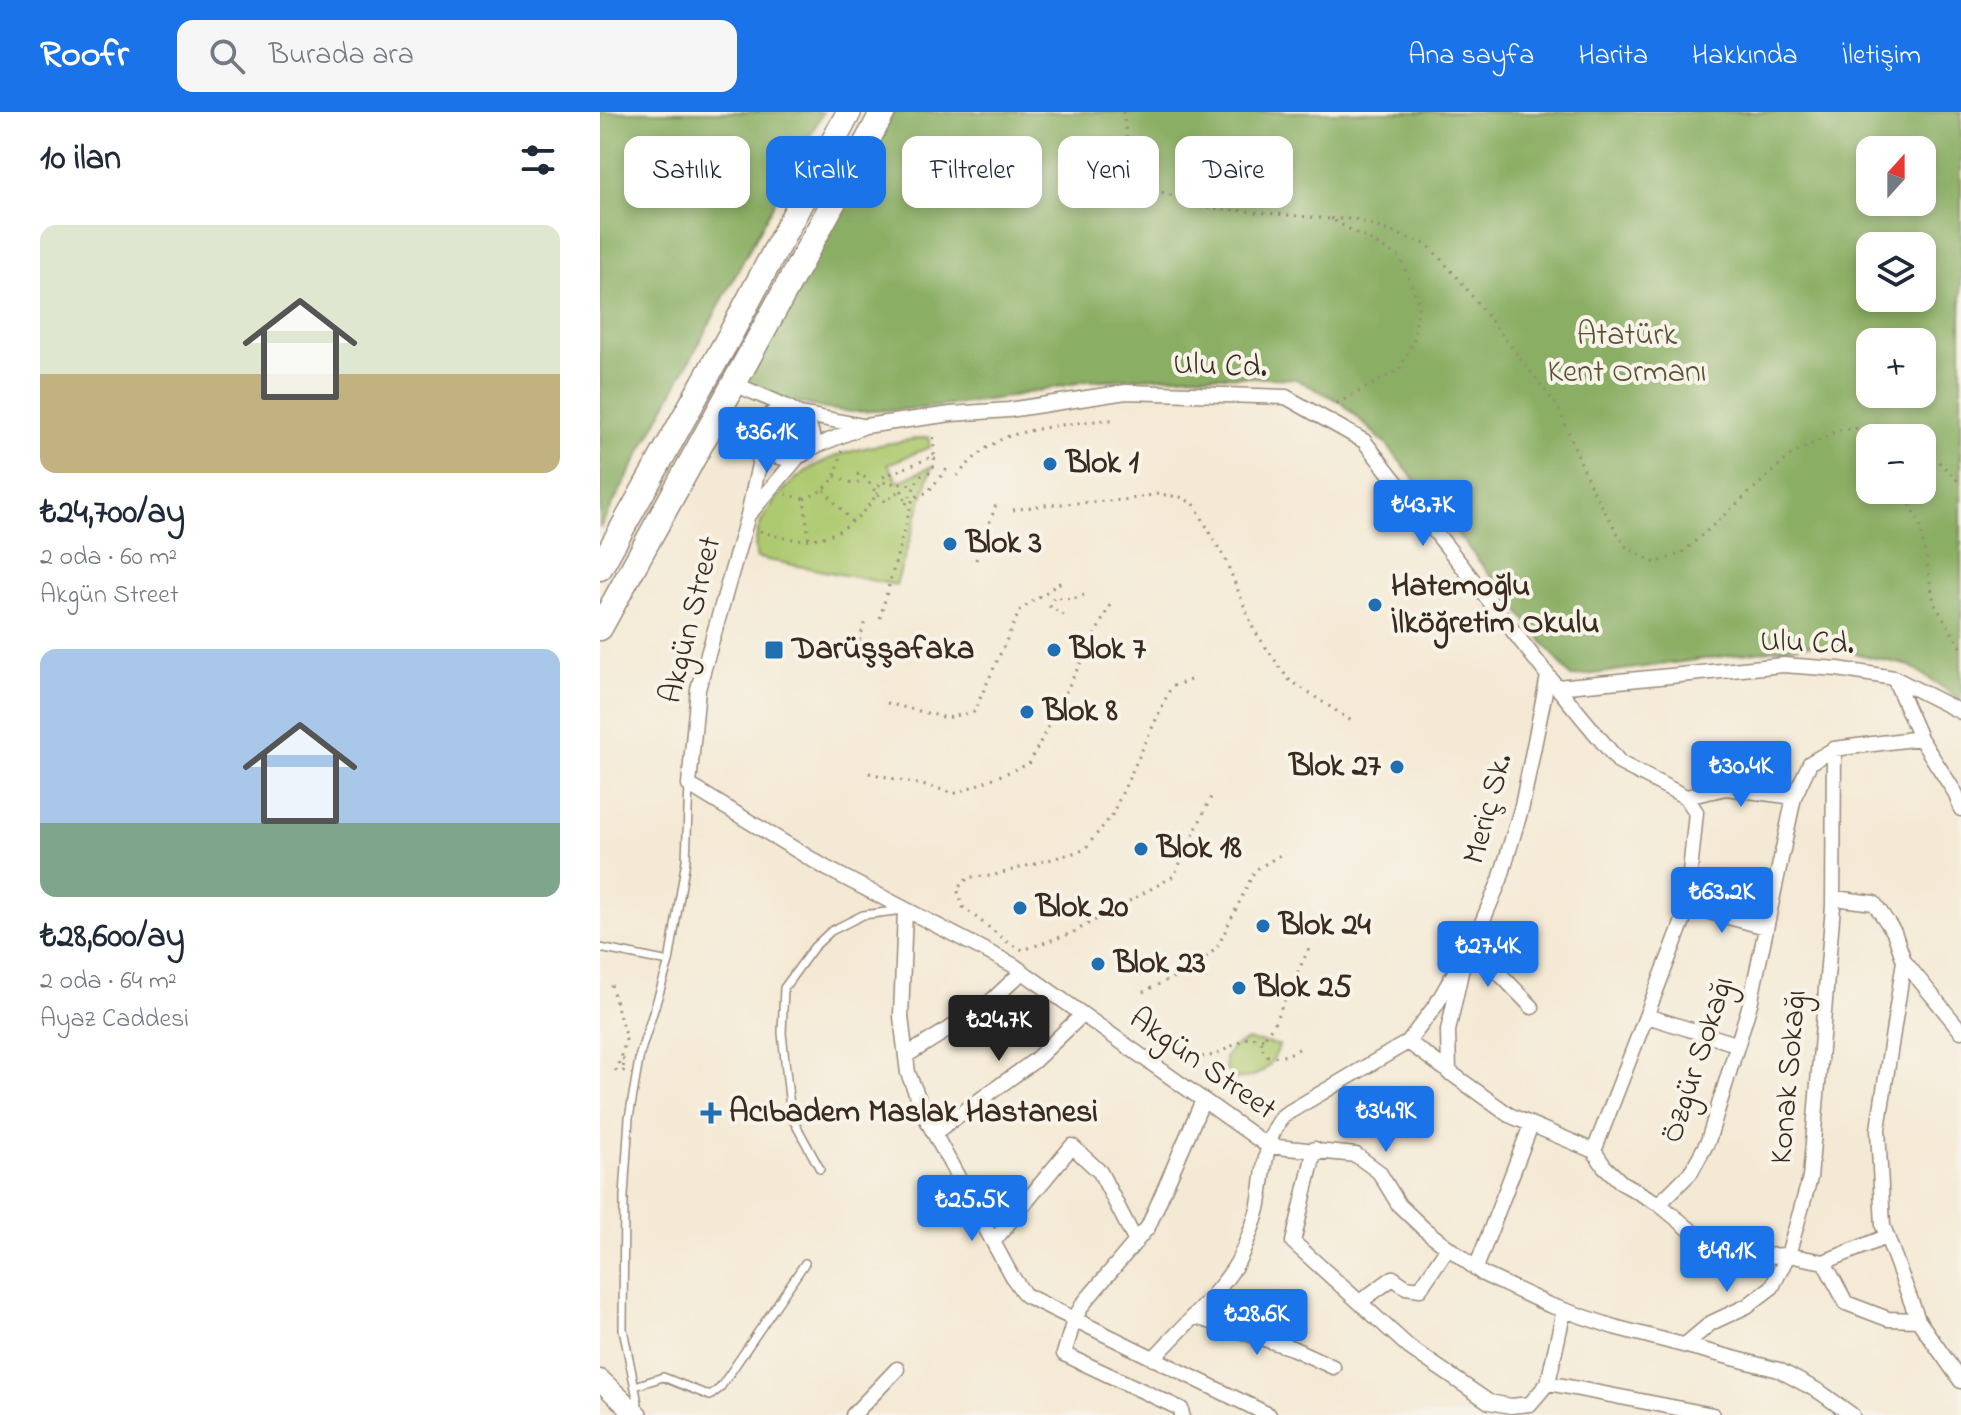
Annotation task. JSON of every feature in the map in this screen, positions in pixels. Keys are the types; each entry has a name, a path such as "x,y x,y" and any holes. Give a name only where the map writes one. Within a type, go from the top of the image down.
{"main road":[{"path":"600,568 849,112"},
{"path":"600,628 724,419 741,380 883,112"},
{"path":"704,381 741,380"},
{"path":"704,381 724,419"},
{"path":"600,1380 629,1414"},
{"path":"600,1399 629,1414"}],"street":[{"name":"Ulu Cd.","path":"741,380 797,412 865,426"},
{"name":"Ulu Cd.","path":"802,453 865,426 951,414 1009,410 1126,392 1286,397 1364,441 1553,682 1783,665 1838,669 1894,678 1961,712"},
{"path":"724,419 762,442 768,453 783,460 802,453 811,435 806,420 797,412 785,409 770,415 764,422 762,442"},
{"name":"Akgün Street","path":"762,442 747,520 698,689 689,785 826,868 1022,972 1268,1146 1356,1155 1379,1172 1399,1205 1448,1247 1476,1268 1509,1286 1614,1327 1779,1370 1820,1392 1852,1415"},
{"name":"Akgün Street","path":"747,520 802,453"},
{"path":"1894,678 1920,738 1956,794 1961,809"},
{"path":"1553,682 1620,763 1686,797 1696,812 1687,906 1594,1151"},
{"name":"Meriç Sk.","path":"1268,1146 1277,1123 1284,1115 1408,1042 1436,1005 1468,950 1500,880 1553,682"},
{"path":"1834,749 1920,738"},
{"name":"Özgür Sokağı","path":"1659,1204 1691,1172 1708,1141 1750,1004 1794,797 1810,763 1834,749"},
{"name":"Konak Sokağı","path":"1686,1344 1711,1323 1747,1306 1772,1287 1788,1255 1810,1178 1834,898 1834,749"},
{"path":"1686,797 1726,788 1794,797"},
{"path":"1834,898 1874,903 1894,932 1904,961 1961,1031"},
{"path":"1687,906 1766,927"},
{"path":"905,910 901,1017 908,1073 934,1133 1025,1295 1269,1415"},
{"path":"1449,1073 1448,1031 1468,950 1532,1007"},
{"path":"1904,961 1878,1129 1886,1237 1918,1320 1961,1381"},
{"path":"907,1055 986,1006 1022,972"},
{"path":"934,1133 1034,1061 1082,1015"},
{"path":"1647,1016 1736,1044"},
{"path":"1408,1042 1509,1115 1594,1151 1622,1183 1659,1204 1694,1233 1760,1256 1788,1255 1824,1262 1886,1237"},
{"path":"1182,1415 1181,1409 1064,1354 1074,1320 1083,1304 1148,1227 1203,1100"},
{"path":"1476,1268 1531,1125"},
{"path":"993,1242 1072,1146 1100,1172 1136,1242"},
{"path":"1153,1359 1239,1260 1258,1210 1268,1146"},
{"path":"1315,1149 1293,1242 1410,1348 1489,1402 1511,1406 1530,1404 1548,1383 1564,1310"},
{"path":"1361,1301 1393,1278 1406,1287 1420,1289 1448,1247"},
{"path":"1824,1262 1846,1303 1888,1319 1918,1320"},
{"path":"1193,1316 1292,1348 1333,1367"},
{"path":"853,1415 897,1369"},
{"path":"1548,1383 1713,1415"}],"lane":[{"path":"629,1414 638,1403 623,1329 624,1196 629,1118 640,1054 669,962 686,860 689,785"},
{"path":"820,1169 791,1116 782,1033 784,988 814,947 831,931 863,915 905,910"},
{"path":"600,948 669,962"},
{"path":"635,1386 663,1377 710,1396 720,1388 805,1263"}],"path":[{"path":"1123,112 1130,157 1148,188 1211,208 1355,219 1428,245 1458,278 1558,407 1591,487 1625,546 1655,563 1682,553 1790,456 1838,430 1856,428"},
{"path":"1331,219 1400,257 1419,303 1413,342 1399,370 1340,400"},
{"path":"957,476 972,459 1003,438 1060,426 1112,420"},
{"path":"835,476 854,484 858,483 858,474 866,478 886,502 901,489 906,504 920,476 932,471 935,461 934,423"},
{"path":"770,490 804,499 824,490 835,476 845,435"},
{"path":"883,477 934,456"},
{"path":"1936,459 1961,484"},
{"path":"880,618 913,498 928,492 950,465"},
{"path":"747,520 780,538 809,540 853,524 877,494 880,482 914,485"},
{"path":"824,490 853,524"},
{"path":"1013,510 1158,494 1180,497 1194,504 1226,561 1254,630 1288,679 1353,722"},
{"path":"804,499 809,540"},
{"path":"976,560 997,502"},
{"path":"1910,504 1920,524 1934,603 1961,647"},
{"path":"887,703 947,718 974,712 1020,610 1061,582"},
{"path":"1064,615 1050,607 1054,597 1073,599 1084,595"},
{"path":"869,773 956,793 1029,764 1111,603"},
{"path":"862,645 858,644 866,619"},
{"path":"1190,680 1171,687 1112,815 1084,850 991,876 969,877 957,889 963,907 1010,944 1023,950 1072,933 1174,876 1212,795"},
{"path":"1143,992 1194,967 1217,948 1255,870 1284,853"},
{"path":"1299,1049 1286,1056 1268,1056 1260,1045 1273,1025 1311,944"},
{"path":"611,985 626,1039 623,1059 616,1070 624,1070"},
{"path":"1194,1058 1215,1055 1249,1037 1265,1039"}],"green space":[{"path":"600,112 823,112 810,136 766,136 766,208 772,208 600,528"},
{"name":"Atatürk Kent Ormanı","path":"893,112 1961,112 1961,700 1910,666 1814,644 1571,677 1386,444 1339,401 1296,379 1197,375 1087,381 1002,398 929,408 853,412 784,399 743,383 840,208 886,208 886,136 880,136"},
{"path":"928,437 930,447 888,464 898,482 932,466 896,585 757,558 756,540 764,517 782,492 799,476 818,464 858,449"},
{"path":"1247,1040 1279,1045 1273,1060 1264,1070 1236,1079 1226,1071 1225,1057 1233,1047"}],"place":[{"name":"Blok 1","path":"1050,464"},
{"name":"Blok 3","path":"950,544"},
{"name":"Hatemoğlu İlköğretim Okulu","path":"1375,605"},
{"name":"Darüşşafaka","path":"774,650"},
{"name":"Blok 7","path":"1054,650"},
{"name":"Blok 8","path":"1027,712"},
{"name":"Blok 27","path":"1397,767"},
{"name":"Blok 18","path":"1141,849"},
{"name":"Blok 20","path":"1020,908"},
{"name":"Blok 24","path":"1263,926"},
{"name":"Blok 23","path":"1098,964"},
{"name":"Blok 25","path":"1239,988"},
{"name":"Acıbadem Maslak Hastanesi","path":"711,1113"}]}
